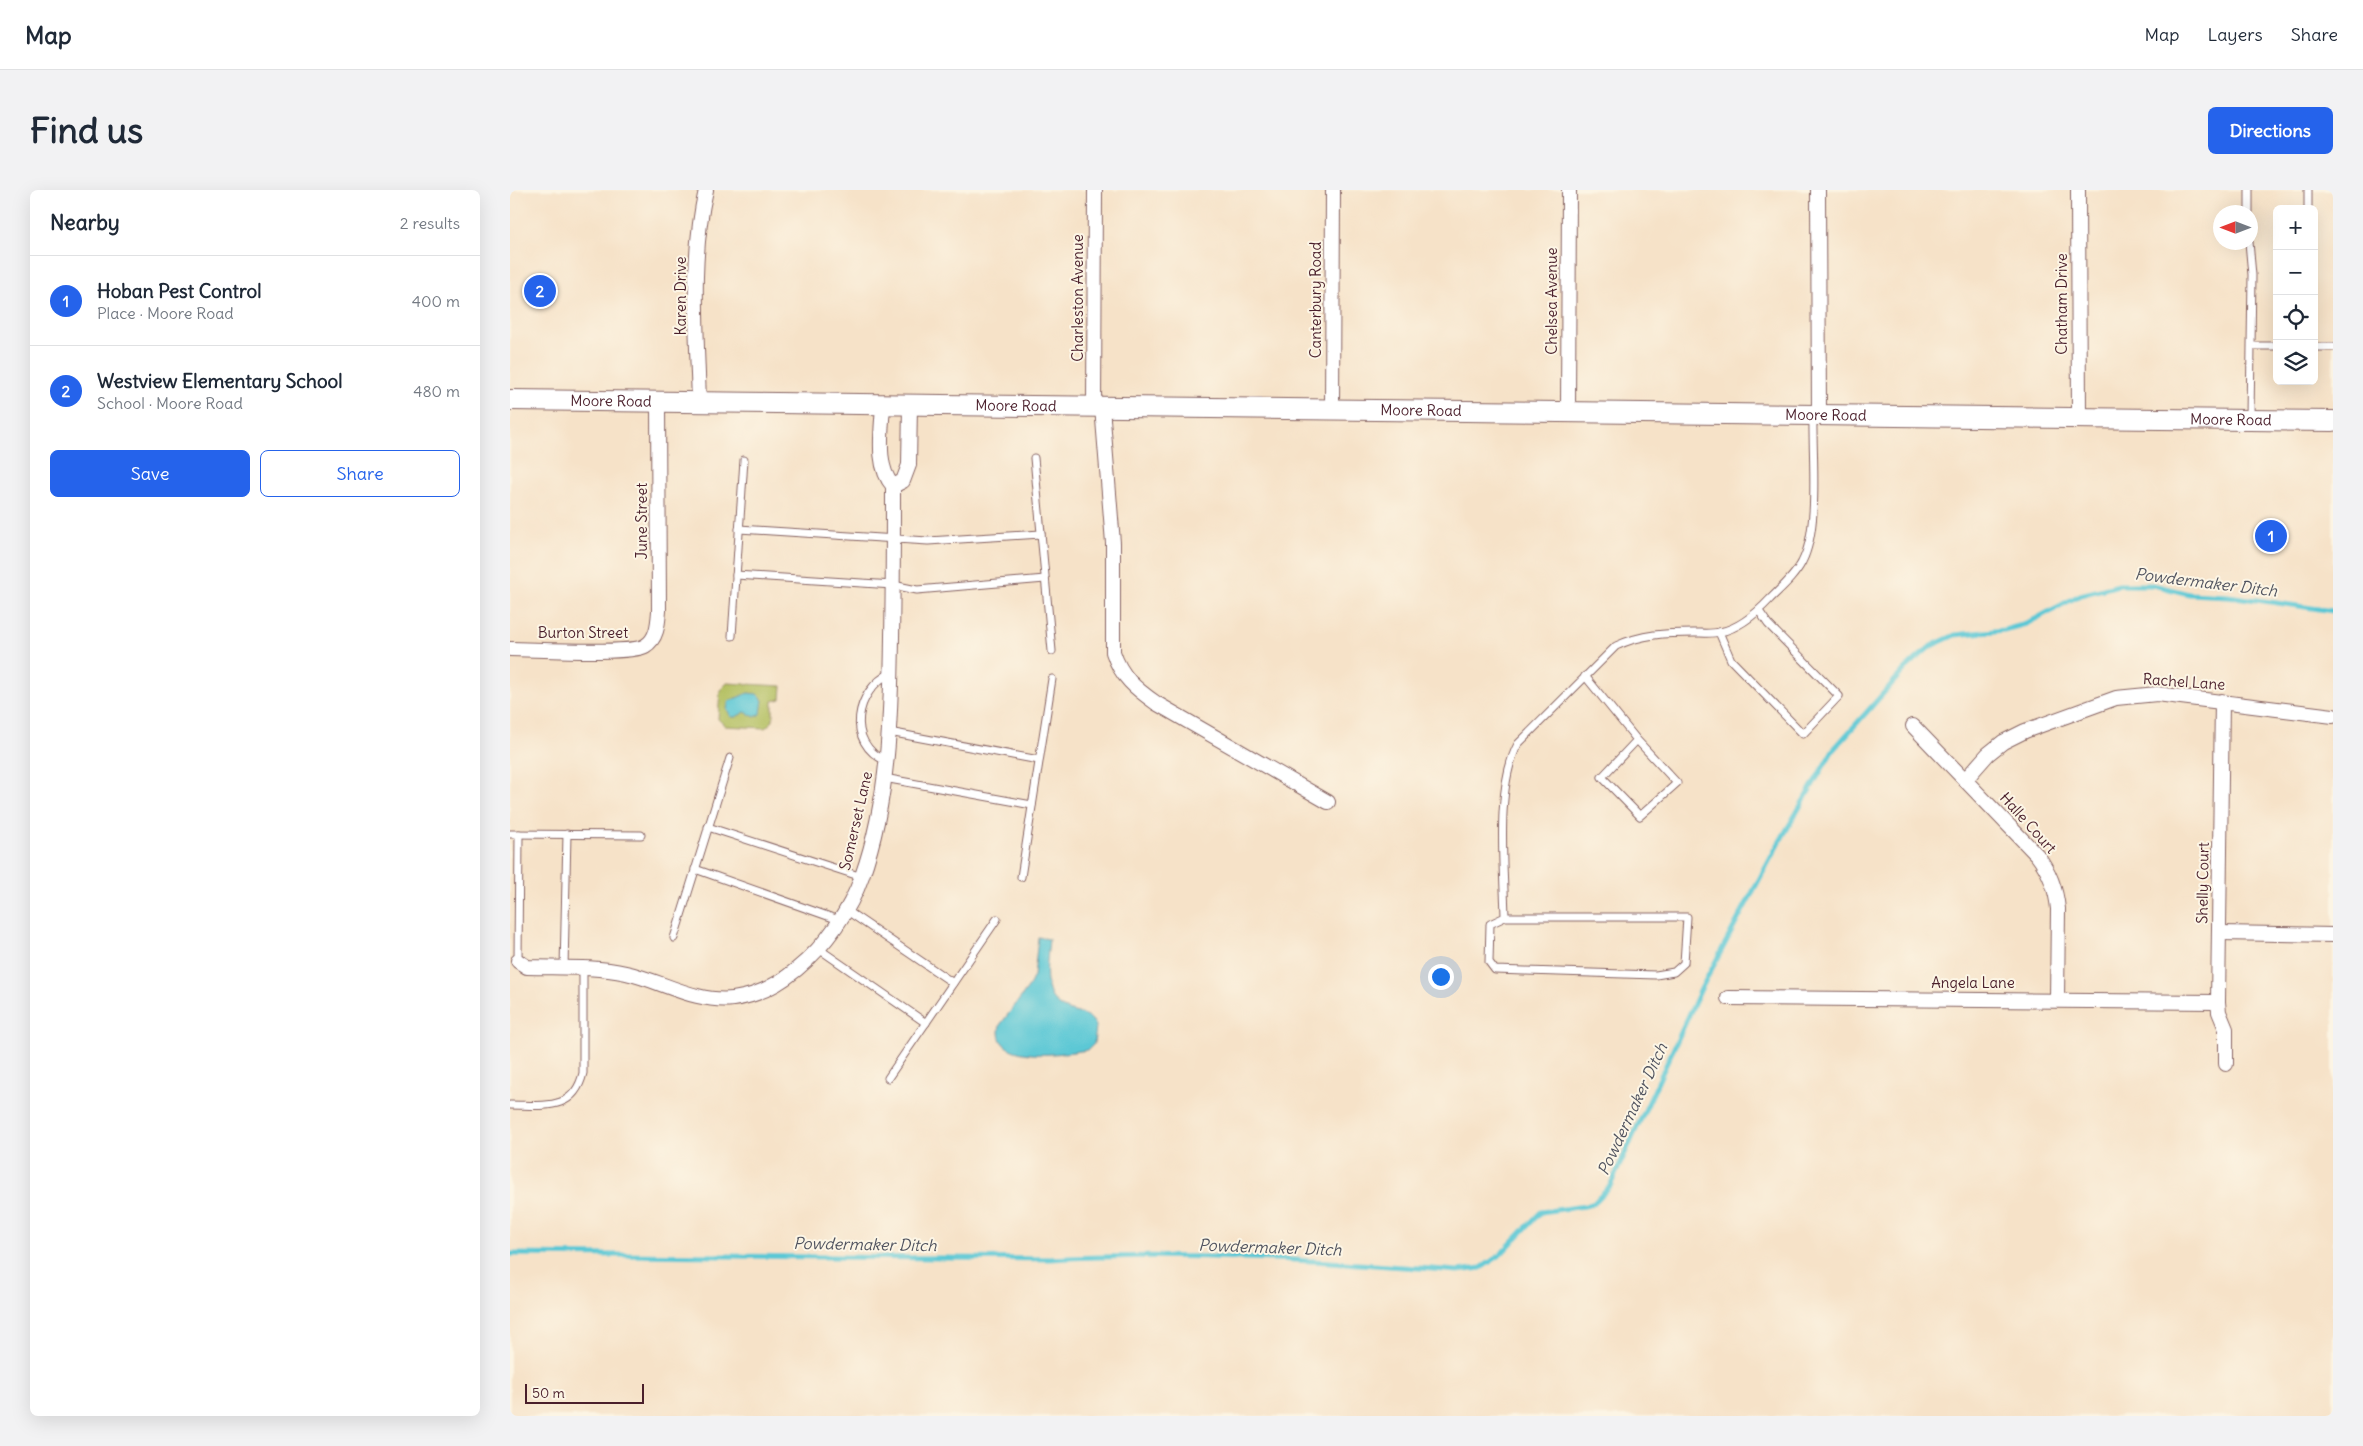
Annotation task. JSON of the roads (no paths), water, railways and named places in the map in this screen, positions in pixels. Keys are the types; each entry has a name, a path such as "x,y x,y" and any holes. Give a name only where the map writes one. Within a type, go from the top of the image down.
{"street":[{"name":"Karen Drive","path":"699,402 697,258 698,230 706,190"},
{"name":"Charleston Avenue","path":"1095,190 1098,407 1113,543 1113,643 1117,665 1135,689 1156,703 1328,802"},
{"name":"Canterbury Road","path":"1332,410 1333,190"},
{"name":"Chelsea Avenue","path":"1568,412 1569,190"},
{"path":"1816,415 1818,190"},
{"name":"Chatham Drive","path":"2078,190 2079,418"},
{"name":"Moore Road","path":"510,400 2333,421"},
{"name":"June Street","path":"653,639 659,612 658,402"},
{"name":"Somerset Lane","path":"518,962 527,967 625,973 702,998 734,999 752,995 771,987 790,975 819,949 842,915 862,877 872,840 884,778 889,732 893,585 893,486 886,478 882,465 883,404"},
{"path":"893,486 903,481 910,465 910,405"},
{"name":"Burton Street","path":"510,649 625,650 646,646 653,639"},
{"name":"Rachel Lane","path":"1965,780 1988,754 2003,742 2025,730 2104,702 2143,694 2222,701 2333,716"},
{"name":"Shelly Court","path":"2222,701 2218,1002 2219,1012 2226,1029 2226,1064"},
{"name":"Halle Court","path":"1913,726 2037,855 2050,876 2057,896 2058,910 2057,1000"},
{"path":"2219,933 2333,935"},
{"name":"Angela Lane","path":"1728,998 2218,1002"}],"lane":[{"path":"2249,190 2249,205"},
{"path":"2308,190 2308,205"},
{"path":"2250,250 2252,275 2250,420"},
{"path":"2252,346 2273,346"},
{"path":"2318,347 2333,347"},
{"path":"1505,917 1504,806 1510,758 1518,744 1616,646 1634,638 1655,634 1719,632 1735,628 1759,611 1802,562 1810,540 1816,415"},
{"path":"1034,458 1052,651"},
{"path":"732,636 744,460"},
{"path":"739,529 928,541 1041,534"},
{"path":"736,576 893,585 917,590 1046,579"},
{"path":"1719,632 1731,660 1803,734 1839,696 1768,624 1759,611"},
{"path":"886,761 870,751 862,739 859,723 861,707 869,690 878,679 891,673"},
{"path":"1585,676 1637,740 1677,782 1640,816 1602,777 1637,740"},
{"path":"1021,877 1052,678"},
{"path":"889,732 1039,760"},
{"path":"674,938 730,758"},
{"path":"884,778 1032,805"},
{"path":"708,827 862,877"},
{"path":"510,834 641,835"},
{"path":"518,962 519,834"},
{"path":"564,968 567,834"},
{"path":"695,869 842,915 953,983"},
{"path":"1505,917 1687,917 1684,963 1674,972 1656,975 1495,970 1489,962 1490,924 1505,917"},
{"path":"888,1078 996,919"},
{"path":"819,949 926,1023"},
{"path":"510,1106 560,1103 568,1099 580,1085 583,1073 583,969"}],"water":[{"path":"748,693 757,694 763,700 761,714 755,717 745,712 736,717 731,717 727,709 729,701"},
{"path":"1038,937 1049,939 1047,983 1055,1001 1063,1008 1087,1016 1096,1026 1094,1044 1088,1050 1047,1054 1017,1052 1006,1047 1000,1038 1000,1025 1028,988 1034,976"}],"waterway":[{"name":"Powdermaker Ditch","path":"510,1254 1050,1259 1152,1256 1254,1258 1458,1271 1481,1268 1499,1256 1541,1212 1594,1203 1610,1186 1701,989 1776,848 1833,750 1905,669 1931,646 1955,635 2004,630 2026,624 2080,595 2119,585 2153,585 2189,594 2228,596 2333,611"}],"place":[{"name":"Westview Elementary School","path":"540,291"},
{"name":"Hoban Pest Control","path":"2271,536"}]}
